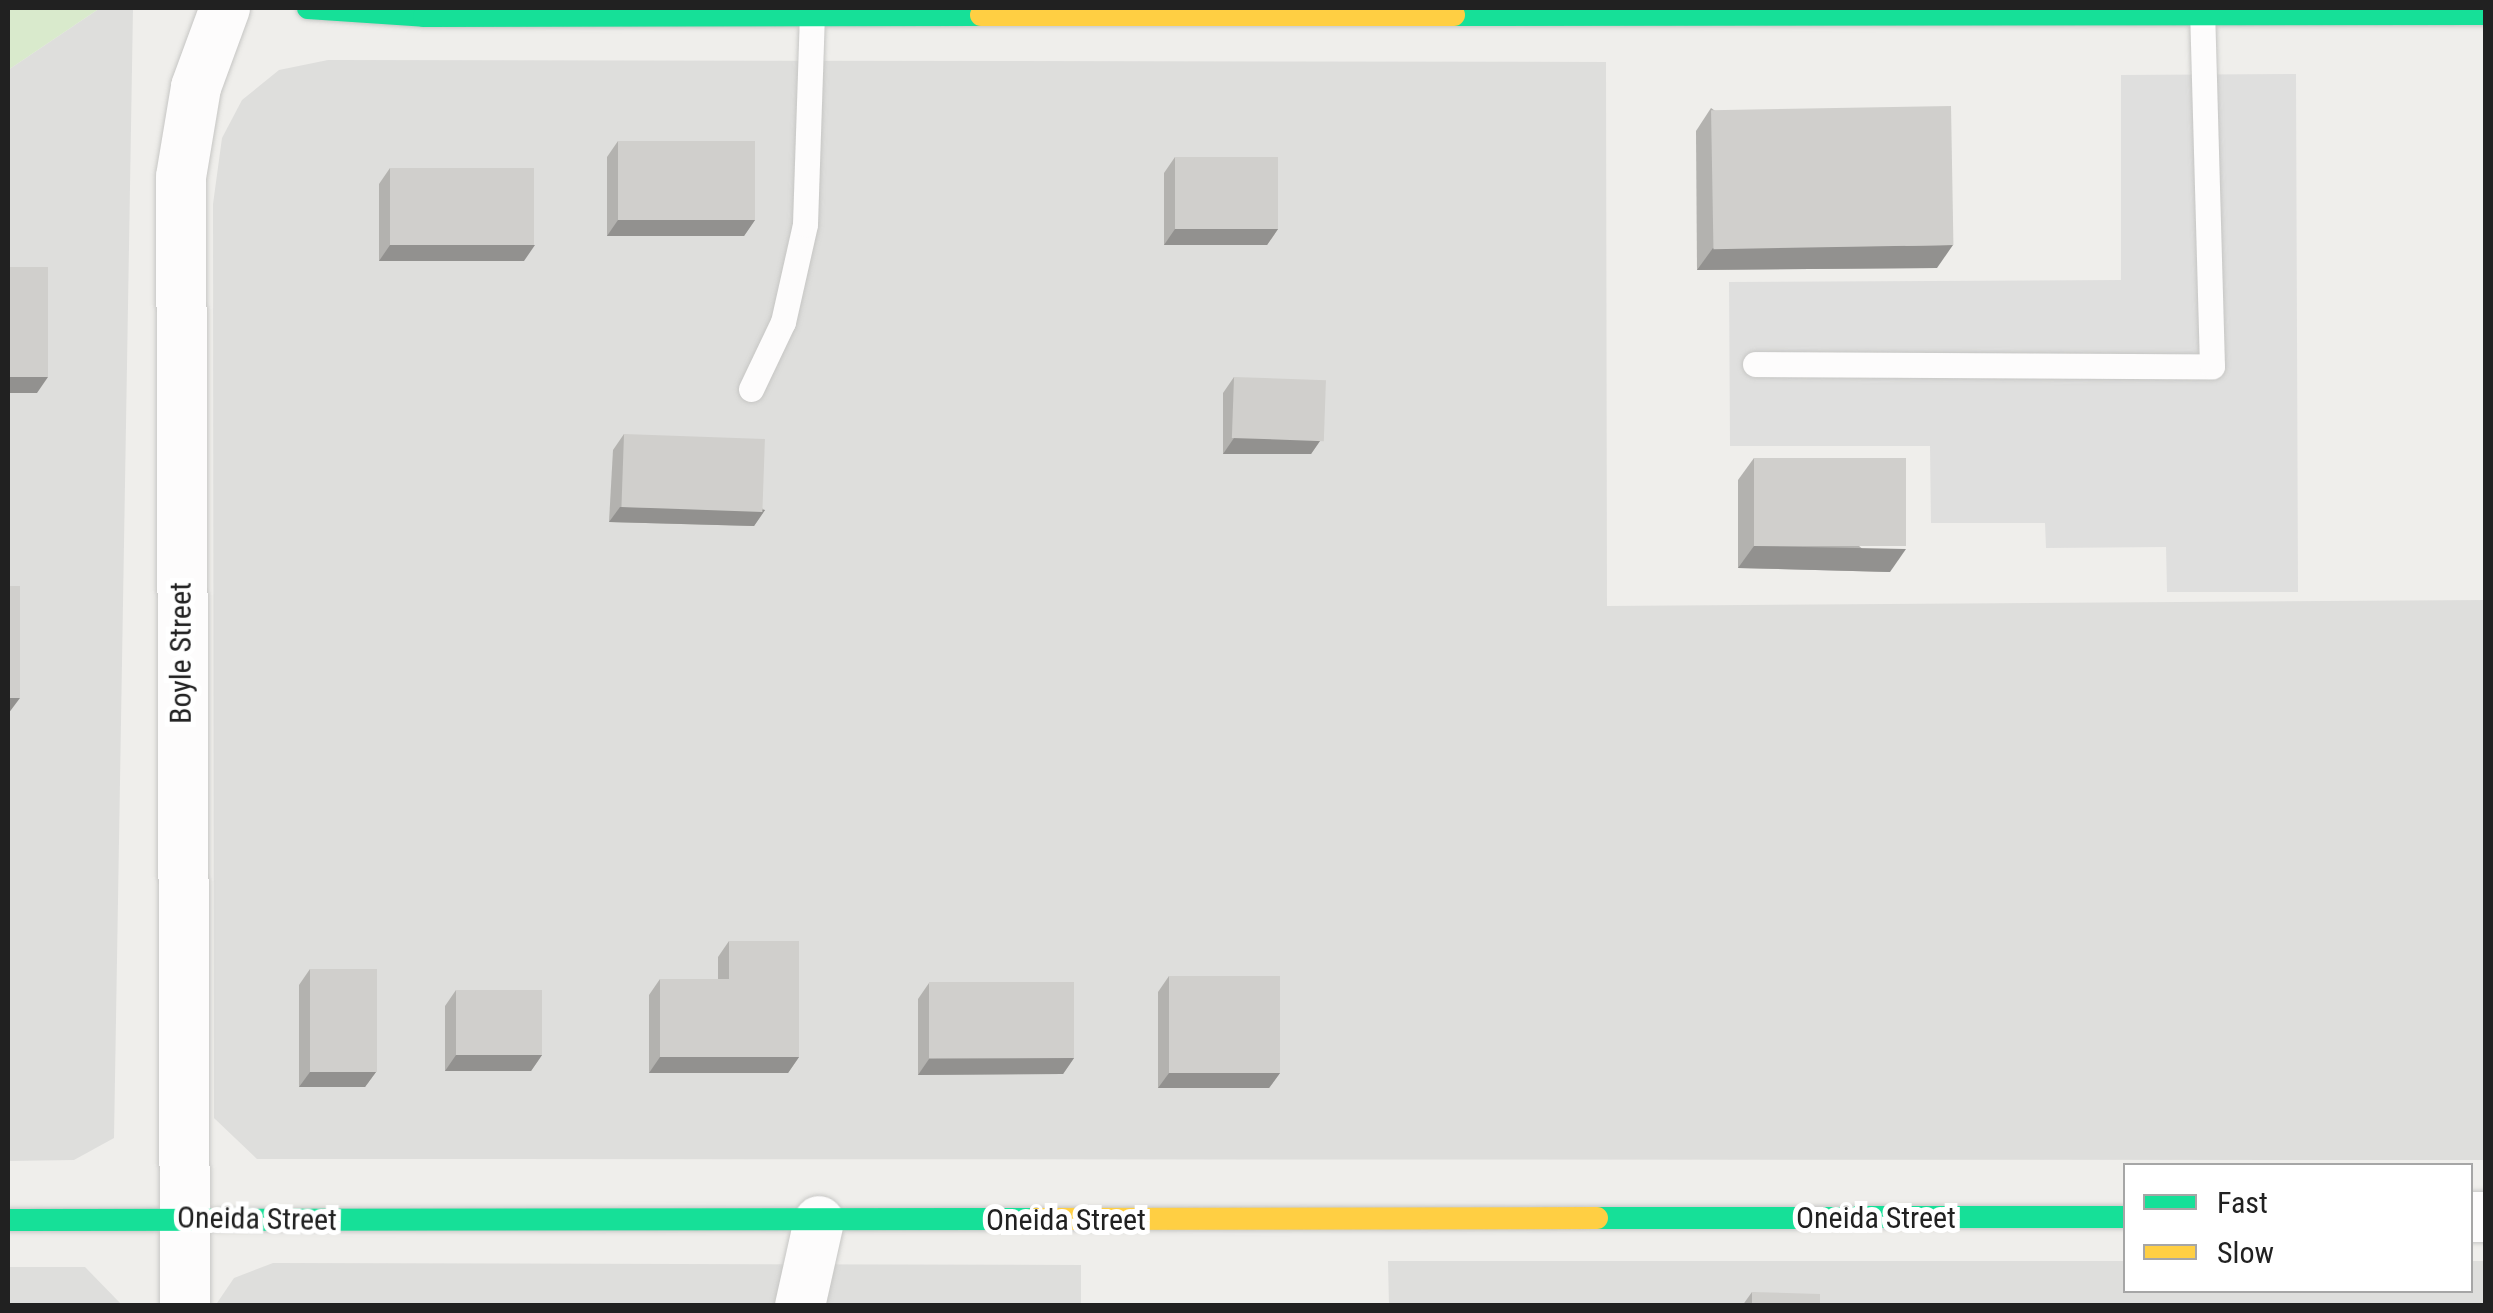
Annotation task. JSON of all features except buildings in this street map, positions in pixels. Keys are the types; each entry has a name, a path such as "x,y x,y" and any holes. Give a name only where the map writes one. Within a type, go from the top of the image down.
{"street":[{"name":"Boyle Street","path":"185,1306 180,1218 180,177 196,87 225,8"},
{"path":"308,8 424,16 2486,14"},
{"name":"Oneida Street","path":"8,1220 2123,1217"},
{"path":"800,1306 819,1221"}],"lane":[{"path":"1754,364 2212,366 2202,14"},
{"path":"752,389 784,322 806,224 812,16"}],"shaded area":[{"path":"100,8 133,8 114,1138 74,1160 8,1161 8,70"},
{"path":"328,60 1606,62 1607,606 2485,600 2485,1160 257,1159 214,1118 213,204 222,138 242,100 279,70"},
{"path":"2296,74 2298,592 2167,592 2166,547 2046,548 2045,523 1931,523 1930,446 1730,446 1729,282 2121,280 2121,75"},
{"path":"1388,1261 2123,1261 2123,1293 2473,1293 2473,1261 2485,1261 2486,1305 1389,1306"},
{"path":"273,1263 1081,1265 1081,1306 215,1306 234,1278"},
{"path":"8,1267 85,1267 122,1305 8,1305"}],"green space":[{"path":"8,8 100,8 8,70"}],"traffic: fast":[{"path":"308,8 424,16 981,15"},
{"path":"1454,15 2486,14"},
{"path":"1597,1218 2123,1217"},
{"path":"8,1220 1035,1219"}],"traffic: slow":[{"path":"981,15 1454,15"},
{"path":"1035,1219 1597,1218"}]}
